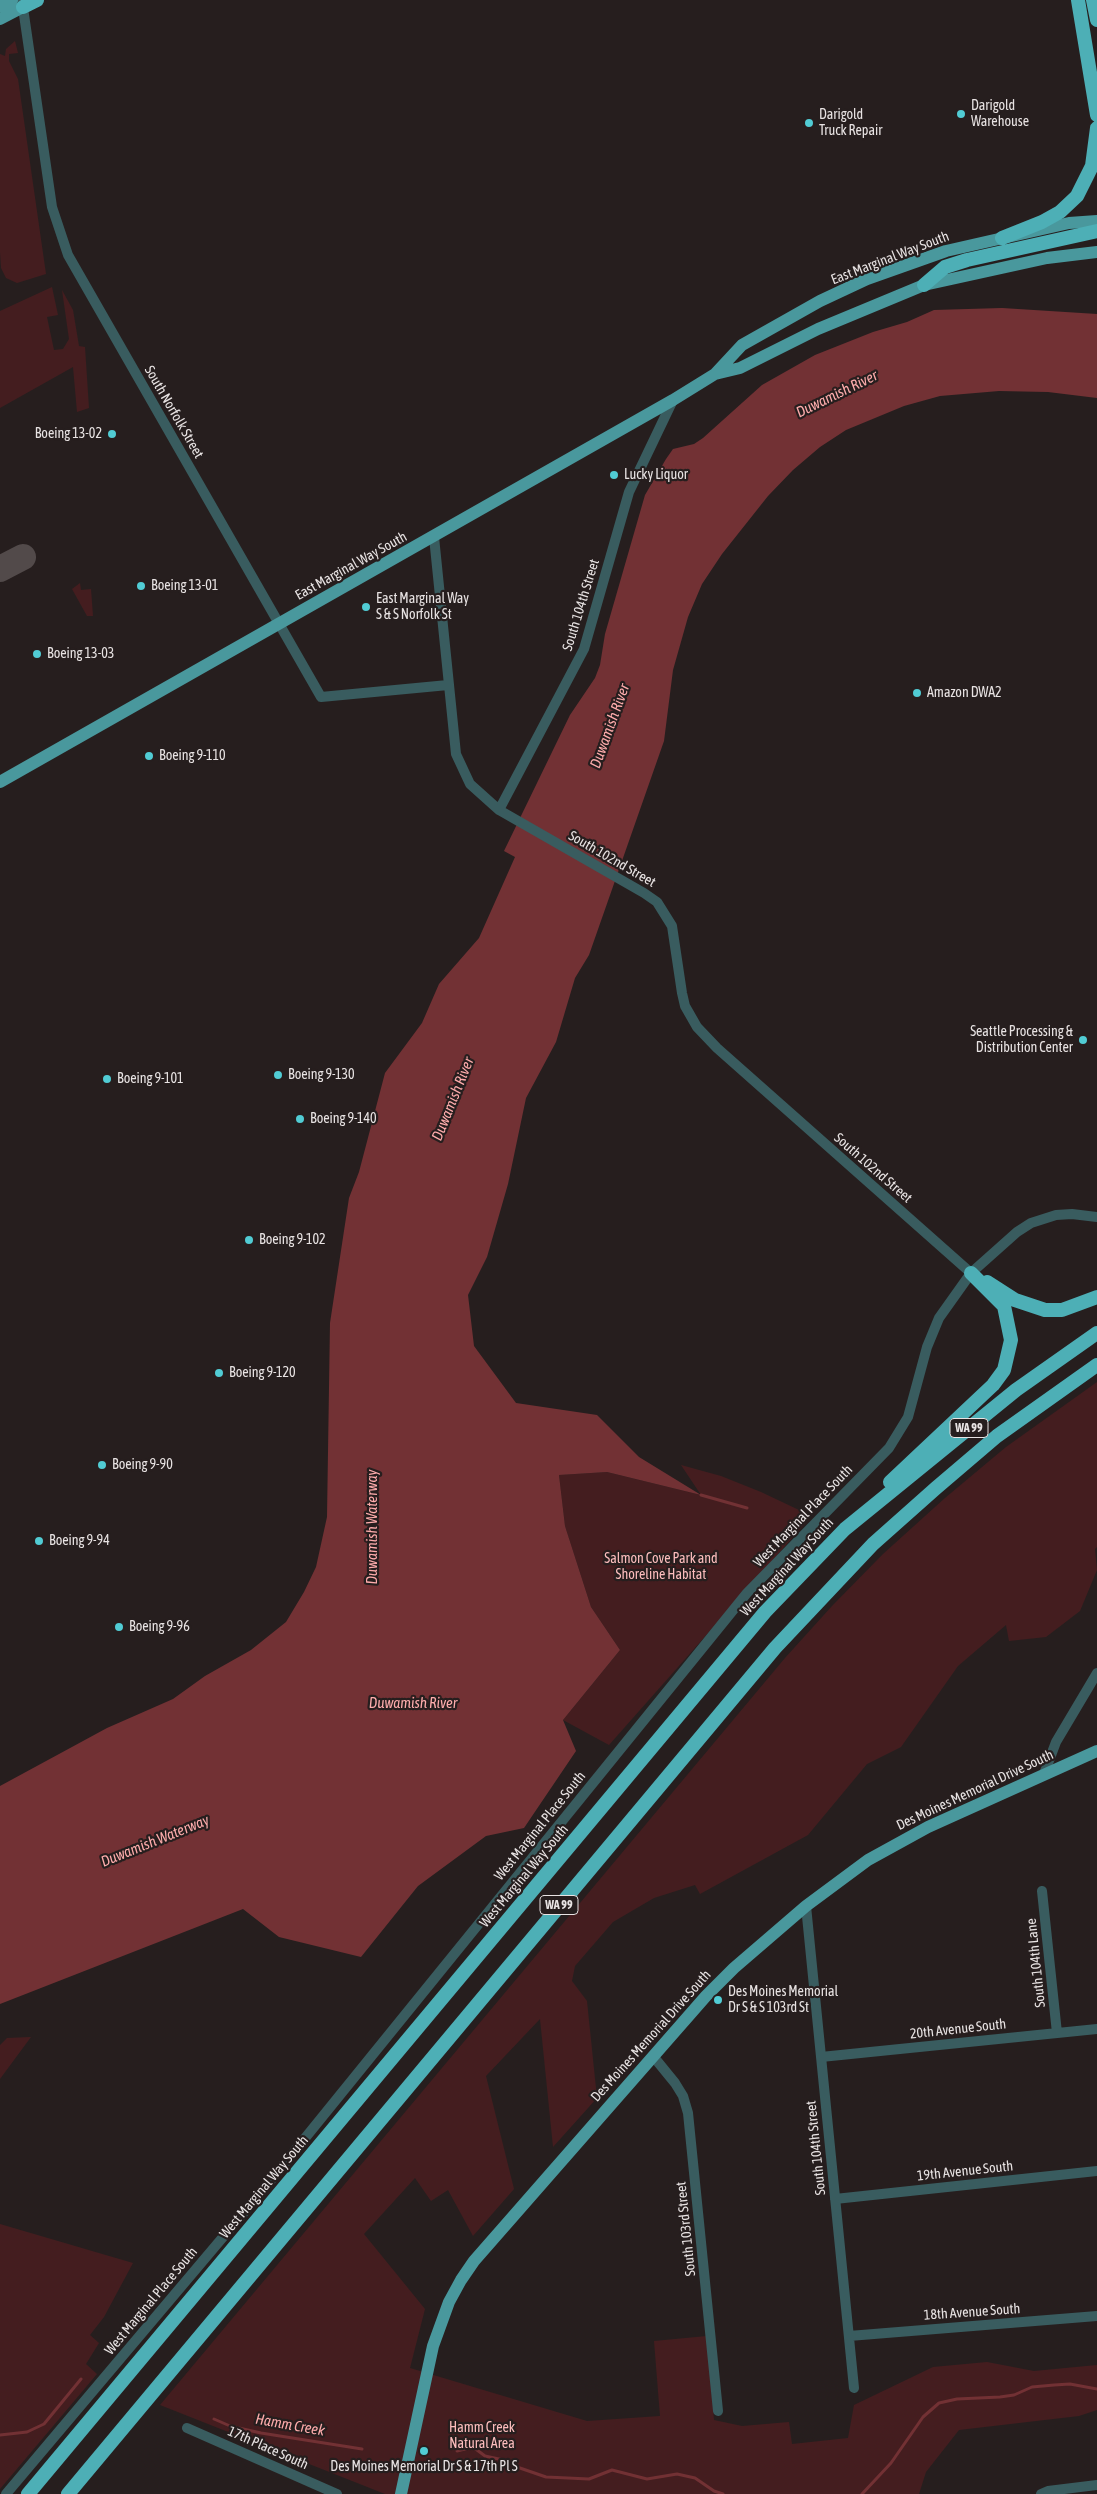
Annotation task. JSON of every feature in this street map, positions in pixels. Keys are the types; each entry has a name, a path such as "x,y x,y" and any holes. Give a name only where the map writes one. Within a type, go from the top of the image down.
{"highway":[{"path":"19,2 37,0"},
{"path":"1078,0 1097,115"},
{"path":"1093,0 1097,20"},
{"path":"1002,238 1042,222 1060,212 1077,196 1089,175 1094,160 1097,128"},
{"path":"924,285 945,268 967,260 1097,231"},
{"path":"971,1273 1015,1300 1045,1310 1062,1310 1097,1297"},
{"path":"845,1529 916,1456 993,1384 1004,1370 1011,1340 1004,1306 971,1273"},
{"name":"West Marginal Way South","path":"28,2494 765,1612 845,1529 1016,1390 1097,1333"},
{"name":"WA 99","path":"68,2494 774,1648 873,1544 936,1488 998,1436 1097,1365"}],"main road":[{"path":"0,6 19,2"},
{"path":"0,19 19,2"},
{"name":"East Marginal Way South","path":"0,782 673,400 716,374 742,345 820,301 867,279 946,251 1069,223 1097,221"},
{"name":"East Marginal Way South","path":"716,374 740,368 818,329 924,285 1079,253 1097,252"},
{"name":"Des Moines Memorial Drive South","path":"401,2494 432,2346 449,2302 461,2280 474,2261 653,2056 734,1968 806,1906 868,1860 896,1843 1097,1751"}],"street":[{"name":"South Norfolk Street","path":"19,2 52,207 68,255 280,622 321,697 448,685"},
{"path":"1069,223 1097,214"},
{"path":"1079,253 1097,246"},
{"name":"South 104th Street","path":"499,810 584,649 625,506 673,400"},
{"name":"South 102nd Street","path":"434,537 448,685 459,764 470,784 499,810 657,902 666,913 672,926 685,1006 706,1038 971,1273"},
{"name":"West Marginal Place South","path":"6,2494 267,2185 747,1593 889,1448 908,1417 927,1347 939,1318 971,1273 1017,1232 1031,1223 1056,1215 1072,1214 1097,1217"},
{"path":"1044,1774 1056,1742 1097,1673"},
{"name":"South 104th Lane","path":"1042,1891 1057,2033"},
{"name":"South 104th Street","path":"806,1906 854,2388"},
{"name":"20th Avenue South","path":"821,2057 1097,2029"},
{"name":"South 103rd Street","path":"653,2056 670,2075 679,2090 688,2113 718,2411"},
{"name":"19th Avenue South","path":"835,2199 1097,2171"},
{"name":"18th Avenue South","path":"849,2336 1097,2316"},
{"name":"17th Place South","path":"187,2428 337,2494"},
{"path":"1041,2494 1048,2491 1097,2485"}],"green space":[{"path":"15,41 18,53 9,54 9,61 18,79 46,274 17,283 6,278 1,268 0,252 0,54 5,56 6,49"},
{"path":"52,287 58,315 47,317 54,350 63,349 69,339 62,290 73,310 79,346 85,347 89,408 77,412 73,367 0,408 0,311"},
{"path":"80,583 81,590 91,589 93,616 87,616 72,589"},
{"name":"Hamm Creek Natural Area","path":"1097,1382 1097,1547 1095,1549 1097,1570 1080,1611 1046,1637 1009,1641 1006,1625 958,1666 901,1747 867,1764 808,1835 700,1894 695,1885 654,1898 613,1922 575,1966 572,1981 587,2001 597,2098 553,2147 540,2019 486,2076 514,2189 473,2236 448,2190 431,2201 415,2178 364,2234 425,2309 410,2368 587,2421 660,2416 654,2341 707,2336 714,2420 742,2426 789,2422 792,2444 848,2438 854,2405 933,2367 987,2362 1034,2371 1097,2365 1097,2410 1079,2416 959,2430 926,2472 919,2494 385,2494 160,2405 785,1658 832,1606 883,1554 945,1498 1006,1447"},
{"name":"Salmon Cove Park and Shoreline Habitat","path":"681,1465 721,1476 761,1492 799,1510 809,1519 609,1745 563,1720 620,1650 591,1607 565,1526 559,1475 607,1472 701,1495"},
{"path":"31,2037 0,2079 0,2045 7,2038"},
{"path":"0,2224 133,2263 104,2317 90,2335 99,2343 86,2364 97,2374 0,2489"}],"water":[{"name":"Duwamish River","path":"1002,308 1097,314 1097,398 1048,392 999,391 940,396 904,406 846,430 820,447 793,470 768,496 722,554 702,584 688,617 673,670 664,741 589,955 575,978 556,1042 526,1098 508,1184 487,1257 468,1295 474,1346 516,1403 597,1415 639,1457 701,1495 607,1472 559,1475 565,1526 591,1607 620,1650 563,1720 576,1751 524,1828 486,1836 418,1886 361,1957 279,1937 243,1909 0,2004 0,1786 107,1728 173,1699 205,1676 251,1650 286,1622 316,1567 327,1517 330,1323 349,1198 359,1172 385,1073 422,1023 439,984 479,938 515,857 504,851 570,715 595,678 600,665 605,634 645,495 666,459 673,449 694,444 703,438 762,385 815,355 873,332 907,322 934,310"}],"waterway":[{"path":"701,1495 747,1508"},
{"name":"Hamm Creek","path":"0,2435 27,2432 44,2424 81,2379"},
{"path":"862,2494 891,2463 923,2417 939,2403 957,2399 1014,2395 1032,2387 1054,2385 1070,2384 1097,2389"},
{"name":"Hamm Creek","path":"214,2419 230,2426 261,2433 362,2449"},
{"name":"Hamm Creek","path":"457,2451 473,2447 485,2456 508,2461 517,2467 546,2477 589,2479 612,2470 647,2479 677,2474 695,2478 714,2491 723,2494"}],"taxiway":[{"path":"0,569 23,557"}],"place":[{"name":"Darigold Warehouse","path":"961,114"},
{"name":"Darigold Truck Repair","path":"809,123"},
{"name":"Boeing 13-02","path":"112,434"},
{"name":"Lucky Liquor","path":"614,475"},
{"name":"Boeing 13-01","path":"141,586"},
{"name":"East Marginal Way S & S Norfolk St","path":"366,607"},
{"name":"Boeing 13-03","path":"37,654"},
{"name":"Amazon DWA2","path":"917,693"},
{"name":"Boeing 9-110","path":"149,756"},
{"name":"Seattle Processing & Distribution Center","path":"1083,1040"},
{"name":"Boeing 9-130","path":"278,1075"},
{"name":"Boeing 9-101","path":"107,1079"},
{"name":"Boeing 9-140","path":"300,1119"},
{"name":"Boeing 9-102","path":"249,1240"},
{"name":"Boeing 9-120","path":"219,1373"},
{"name":"Boeing 9-90","path":"102,1465"},
{"name":"Boeing 9-94","path":"39,1541"},
{"name":"Boeing 9-96","path":"119,1627"},
{"name":"Des Moines Memorial Dr S & S 103rd St","path":"718,2000"},
{"name":"Des Moines Memorial Dr S & 17th Pl S","path":"424,2451"}],"water label":[{"name":"Duwamish Waterway","path":"372,1527"},
{"name":"Duwamish Waterway","path":"155,1841"}]}
